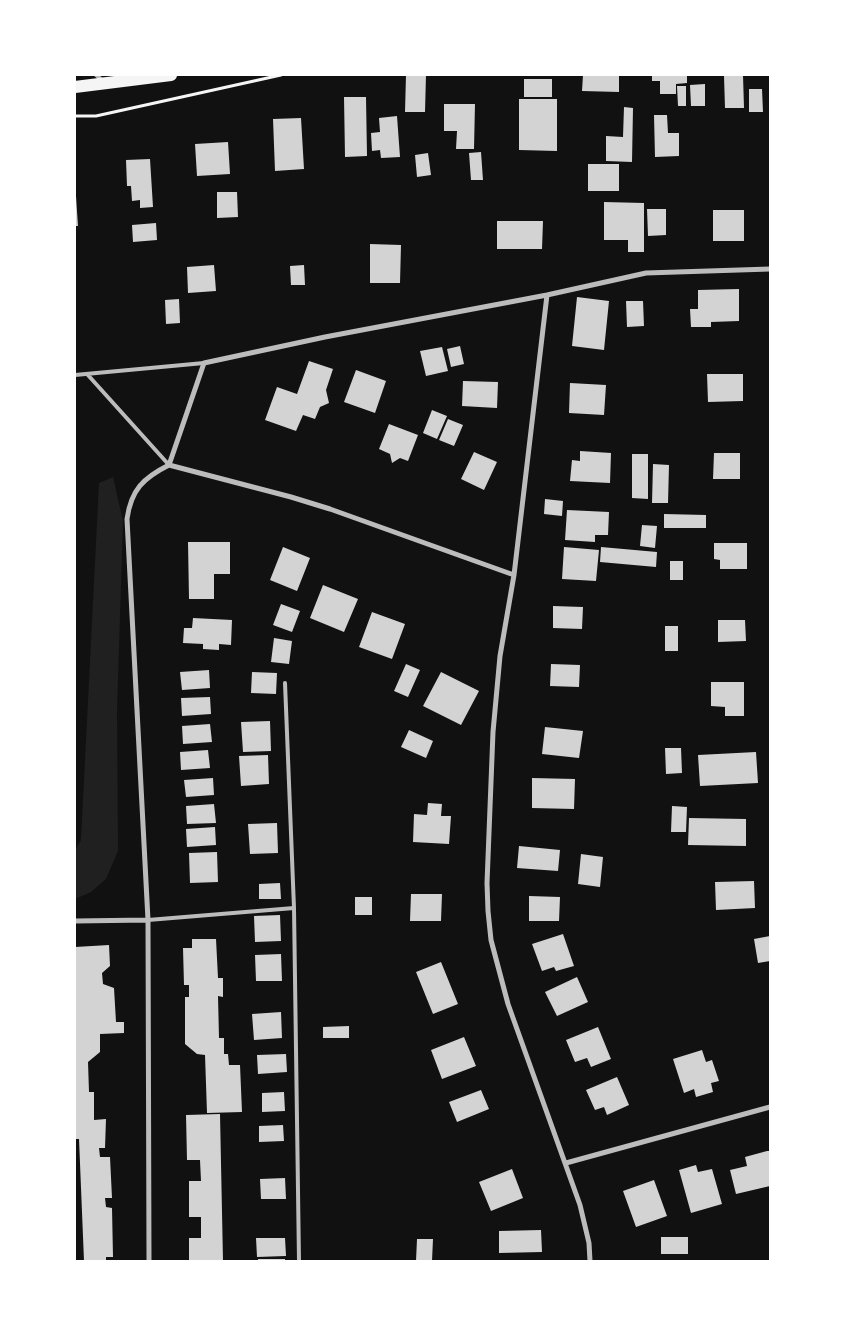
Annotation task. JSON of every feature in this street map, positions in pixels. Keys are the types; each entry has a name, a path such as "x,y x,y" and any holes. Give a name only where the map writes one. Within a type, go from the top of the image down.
{"main road":[{"path":"75,87 101,79 171,75"}],"street":[{"path":"169,465 204,363 325,337 548,295 590,284 646,273 770,269"},
{"path":"548,295 514,575 500,656 493,732 487,874 488,911 493,948 508,1004 566,1163 586,1225 590,1261"},
{"path":"149,1261 148,920 127,519 129,506 141,484 152,474 169,465 330,509 514,575"},
{"path":"75,921 148,920"},
{"path":"566,1163 770,1107"}],"lane":[{"path":"75,375 204,363"},
{"path":"87,374 169,465"},
{"path":"285,683 294,908 299,1261"},
{"path":"148,920 294,908"}],"path":[{"path":"75,116 96,116 282,75"}],"shaded area":[{"path":"113,477 123,521 117,711 118,851 106,879 91,892 75,899 75,850 81,840 99,483"}],"building":[{"path":"406,75 426,75 425,112 405,112"},
{"path":"583,75 619,75 619,92 582,91"},
{"path":"652,75 687,75 687,83 676,84 676,94 660,94 660,81 652,81"},
{"path":"743,75 744,108 725,108 724,76"},
{"path":"524,79 552,79 552,97 524,97"},
{"path":"705,84 705,106 691,106 690,85"},
{"path":"677,86 686,86 686,106 678,106"},
{"path":"749,89 762,89 763,112 749,112"},
{"path":"344,97 366,97 367,156 345,157"},
{"path":"519,99 557,99 557,151 519,150"},
{"path":"444,104 475,104 474,149 456,149 457,131 444,131"},
{"path":"624,107 633,108 632,162 606,161 606,136 623,137"},
{"path":"654,115 667,115 668,133 679,133 679,156 655,157"},
{"path":"397,116 400,157 381,158 380,150 372,151 371,133 380,132 379,118"},
{"path":"301,118 304,169 275,171 273,119"},
{"path":"228,142 230,174 197,176 195,144"},
{"path":"481,152 483,180 471,180 469,153"},
{"path":"428,153 431,175 417,177 415,155"},
{"path":"150,159 153,207 140,208 140,200 132,201 131,186 127,186 126,160"},
{"path":"588,164 619,164 619,191 588,191"},
{"path":"217,192 237,192 238,217 217,218"},
{"path":"76,196 78,226 75,226"},
{"path":"604,202 644,203 644,252 628,252 628,240 604,240"},
{"path":"647,209 666,209 666,235 648,236"},
{"path":"713,210 744,210 744,241 713,241"},
{"path":"497,221 543,221 542,249 497,249"},
{"path":"156,223 157,240 133,242 132,225"},
{"path":"370,244 401,245 400,283 370,283"},
{"path":"214,265 216,291 188,293 187,267"},
{"path":"304,265 305,285 291,285 290,266"},
{"path":"739,289 739,321 711,322 711,327 691,327 690,309 698,309 698,290"},
{"path":"577,297 609,301 604,350 572,346"},
{"path":"179,299 180,323 166,324 165,300"},
{"path":"626,301 643,301 644,326 627,327"},
{"path":"460,346 464,364 451,367 447,349"},
{"path":"442,347 448,371 426,376 420,351"},
{"path":"309,361 333,369 326,390 329,403 320,407 315,419 303,415 296,431 265,420 277,387 297,394"},
{"path":"356,370 386,381 375,413 344,402"},
{"path":"707,374 743,374 743,401 708,402"},
{"path":"463,381 498,382 497,408 462,406"},
{"path":"570,383 606,385 604,415 569,413"},
{"path":"432,410 447,416 437,439 423,433"},
{"path":"448,419 463,425 454,446 439,440"},
{"path":"389,424 418,435 408,461 400,458 392,463 390,454 379,449"},
{"path":"580,451 611,453 610,483 570,481 572,460 580,461"},
{"path":"474,452 497,462 484,490 461,479"},
{"path":"714,453 740,453 740,479 713,479"},
{"path":"632,454 648,454 648,499 632,498"},
{"path":"653,464 669,465 668,503 652,503"},
{"path":"545,499 563,501 562,516 544,514"},
{"path":"567,510 609,512 608,535 595,535 595,542 565,540"},
{"path":"664,514 706,515 706,528 664,528"},
{"path":"642,525 657,526 655,548 640,546"},
{"path":"188,542 230,542 230,574 214,574 214,599 189,599"},
{"path":"714,543 747,543 747,569 720,569 720,560 714,559"},
{"path":"283,547 310,558 297,591 270,580"},
{"path":"564,547 599,550 596,581 562,579"},
{"path":"601,547 657,552 656,567 600,562"},
{"path":"670,561 683,561 683,580 670,580"},
{"path":"323,585 358,599 344,632 310,618"},
{"path":"281,604 300,611 292,632 273,625"},
{"path":"553,606 583,607 582,629 553,628"},
{"path":"372,612 405,624 392,659 359,647"},
{"path":"193,618 232,620 231,645 219,644 219,650 203,649 203,644 183,643 184,628 192,628"},
{"path":"718,620 745,620 746,641 718,642"},
{"path":"665,626 678,626 678,651 665,651"},
{"path":"274,638 292,641 289,664 271,662"},
{"path":"406,664 420,670 408,697 394,691"},
{"path":"551,664 580,665 579,687 550,686"},
{"path":"209,670 210,688 182,690 180,672"},
{"path":"252,672 277,673 276,694 251,693"},
{"path":"441,672 479,691 461,725 423,706"},
{"path":"711,682 744,682 744,716 725,716 725,707 711,706"},
{"path":"210,697 211,714 182,716 181,698"},
{"path":"270,721 271,751 243,752 241,722"},
{"path":"210,724 212,742 183,744 182,726"},
{"path":"545,727 583,731 579,758 542,754"},
{"path":"409,730 433,741 426,758 401,747"},
{"path":"665,748 681,748 682,773 666,774"},
{"path":"208,750 210,768 181,770 180,752"},
{"path":"756,752 758,783 700,786 698,755"},
{"path":"268,755 269,784 241,786 239,756"},
{"path":"213,778 214,795 186,797 184,780"},
{"path":"532,778 575,779 574,809 532,808"},
{"path":"428,803 442,804 441,816 451,816 449,844 413,842 414,814 427,815"},
{"path":"214,804 216,823 187,824 186,806"},
{"path":"672,806 687,807 686,832 671,832"},
{"path":"689,818 746,819 746,846 688,845"},
{"path":"277,823 278,853 250,854 248,824"},
{"path":"215,827 216,845 187,847 186,829"},
{"path":"519,846 560,850 558,871 517,868"},
{"path":"217,852 218,882 190,883 189,853"},
{"path":"581,854 603,857 600,887 578,884"},
{"path":"754,881 755,908 716,910 715,882"},
{"path":"280,883 281,899 259,899 259,884"},
{"path":"411,894 442,894 441,921 410,921"},
{"path":"529,896 560,897 559,921 529,921"},
{"path":"355,897 372,897 372,915 355,915"},
{"path":"280,915 281,941 255,942 254,916"},
{"path":"563,934 574,966 556,971 554,967 542,971 532,944"},
{"path":"770,936 770,961 758,963 754,939"},
{"path":"192,939 216,939 218,978 223,978 223,997 218,996 219,1038 224,1038 224,1054 228,1054 229,1065 240,1065 242,1112 207,1113 205,1055 197,1054 185,1044 185,997 189,997 189,985 184,985 183,948 192,948"},
{"path":"109,945 110,966 102,973 103,984 114,988 116,1022 124,1022 124,1033 100,1034 100,1052 88,1062 89,1092 94,1092 94,1120 106,1119 105,1148 99,1148 100,1157 110,1157 112,1198 105,1198 106,1207 112,1208 113,1257 106,1257 106,1261 84,1261 79,1139 75,1139 75,947"},
{"path":"281,954 282,981 256,981 255,955"},
{"path":"441,962 458,1004 433,1014 416,972"},
{"path":"577,977 588,1002 557,1016 545,992"},
{"path":"281,1012 282,1038 254,1040 252,1014"},
{"path":"349,1026 349,1038 323,1038 323,1027"},
{"path":"598,1027 611,1059 591,1067 587,1058 575,1062 566,1040"},
{"path":"464,1037 476,1066 442,1079 431,1050"},
{"path":"702,1050 706,1062 712,1060 719,1081 711,1083 713,1092 696,1097 694,1089 684,1093 673,1059"},
{"path":"286,1054 287,1072 258,1074 257,1055"},
{"path":"617,1077 629,1105 607,1115 604,1107 595,1110 586,1090"},
{"path":"481,1090 489,1109 457,1122 449,1102"},
{"path":"284,1092 285,1111 262,1112 262,1093"},
{"path":"220,1114 223,1261 189,1261 189,1238 201,1238 201,1217 189,1217 189,1181 201,1181 200,1160 187,1160 186,1115"},
{"path":"283,1125 284,1141 259,1142 259,1126"},
{"path":"770,1151 770,1186 736,1194 730,1170 747,1166 745,1157"},
{"path":"696,1165 698,1172 712,1169 722,1204 691,1213 679,1170"},
{"path":"512,1169 523,1198 491,1211 479,1182"},
{"path":"285,1178 286,1199 261,1199 260,1179"},
{"path":"654,1180 667,1216 636,1227 623,1191"},
{"path":"541,1230 542,1252 499,1253 499,1231"},
{"path":"661,1237 688,1237 688,1254 661,1254"},
{"path":"256,1238 285,1238 286,1256 257,1257"},
{"path":"417,1239 433,1239 432,1261 416,1261"},
{"path":"258,1259 285,1259 285,1261 258,1261"}]}
